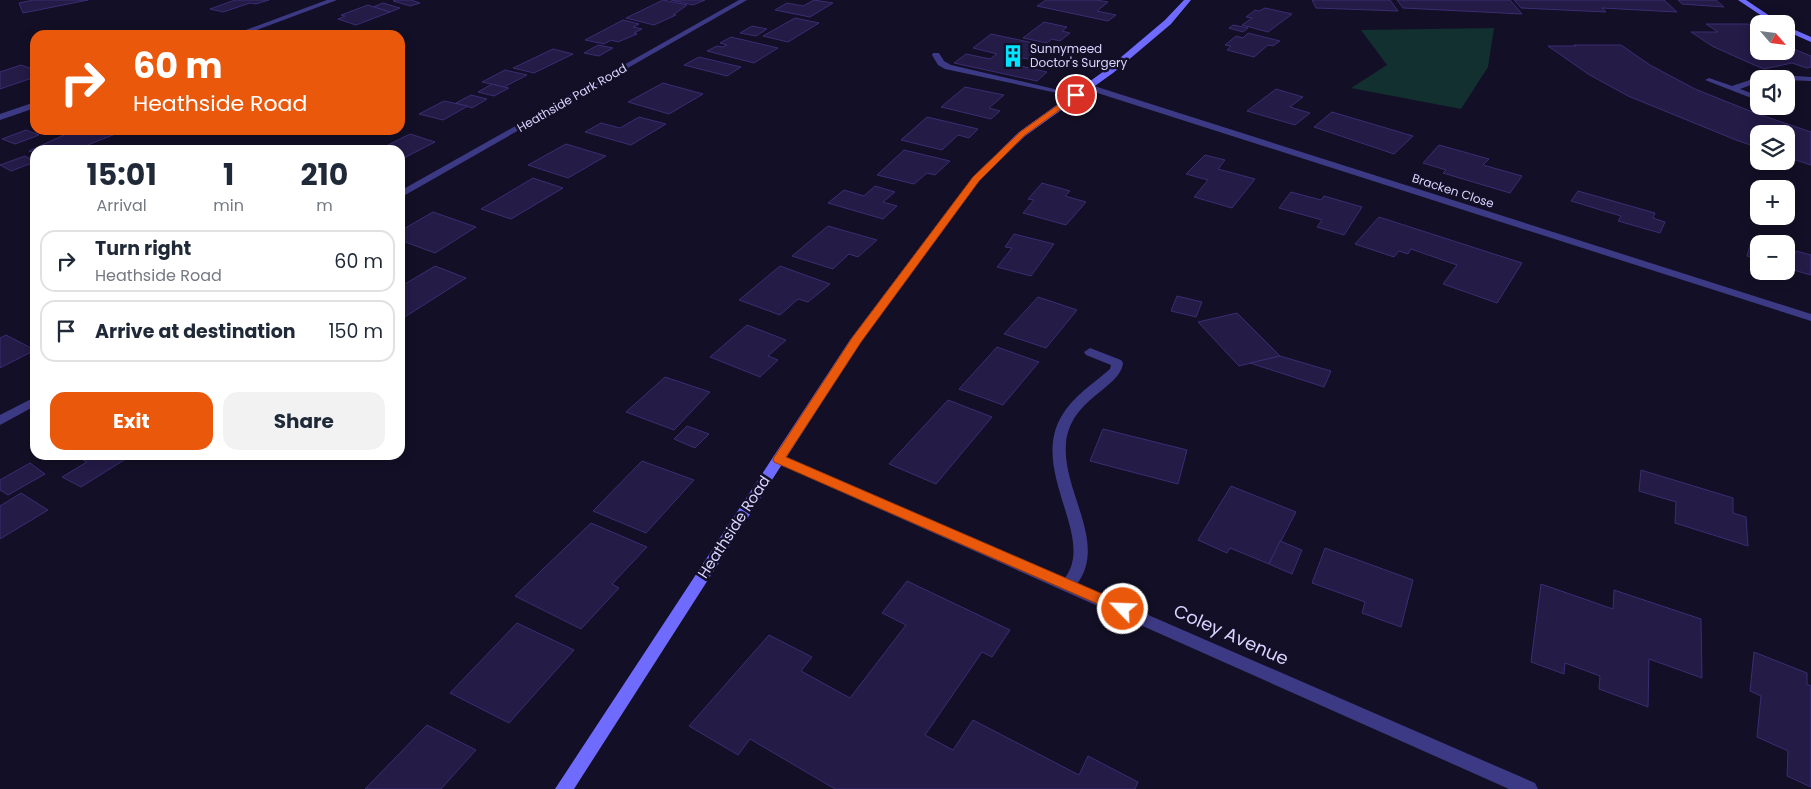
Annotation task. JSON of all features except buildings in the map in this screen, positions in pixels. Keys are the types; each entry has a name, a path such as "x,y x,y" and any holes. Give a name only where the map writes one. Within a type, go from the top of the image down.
{"street":[{"path":"250,30 334,0"},
{"name":"Heathside Park Road","path":"405,192 744,0"},
{"name":"Heathside Road","path":"564,789 856,340 976,179 1022,134 1088,87 1168,22 1188,0"},
{"path":"1741,0 1765,15"},
{"path":"1795,32 1811,40"},
{"path":"936,55 940,63 948,67 1076,95"},
{"path":"1795,77 1811,79"},
{"path":"1709,80 1750,96"},
{"path":"1732,89 1750,82"},
{"name":"Bracken Close","path":"1088,87 1811,318"},
{"path":"0,117 30,107"},
{"path":"1068,585 1080,567 1082,544 1062,477 1058,455 1058,441 1068,416 1074,408 1116,370 1117,362 1090,352"},
{"path":"0,420 30,404"},
{"name":"Coley Avenue","path":"779,459 1530,789"}],"green space":[{"path":"1494,28 1488,67 1461,109 1351,88 1387,65 1361,30"}],"place":[{"name":"Sunnymeed Doctor's Surgery","path":"1013,56"}],"route":[{"path":"1076,95 1022,134 976,179 856,340 779,459 1123,609"}]}
